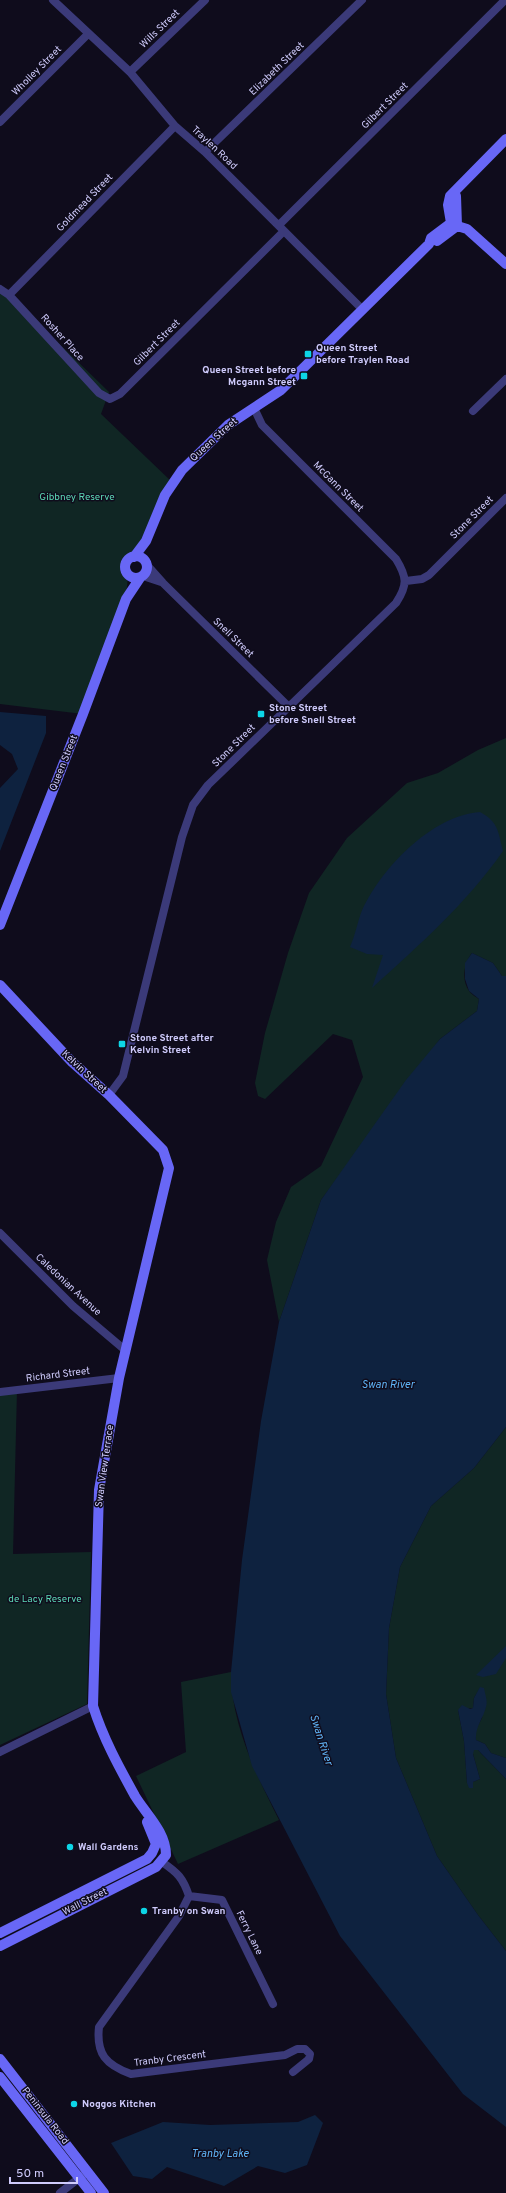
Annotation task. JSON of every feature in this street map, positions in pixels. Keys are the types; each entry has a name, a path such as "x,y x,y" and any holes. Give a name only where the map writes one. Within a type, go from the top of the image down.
{"street":[{"name":"Traylen Road","path":"53,0 130,72 175,126 205,152 363,310"},
{"name":"Wills Street","path":"130,72 205,0"},
{"name":"Elizabeth Street","path":"205,152 362,0"},
{"name":"Gilbert Street","path":"110,399 120,394 505,0"},
{"name":"Wholley Street","path":"1,118 88,34"},
{"name":"Goldmead Street","path":"10,295 175,126"},
{"path":"506,139 457,189 454,224 467,229 506,264"},
{"name":"Queen Street","path":"134,557 146,541 165,495 182,470 228,425 281,390 429,244 435,243 454,224"},
{"name":"Rosher Place","path":"0,289 10,295 99,393 110,399"},
{"path":"472,411 506,379"},
{"name":"McGann Street","path":"254,408 262,426 396,559 403,571 406,581"},
{"name":"Stone Street","path":"109,1095 122,1076 182,837 193,805 208,785 396,603 404,592 406,581 422,579 429,575 506,498"},
{"name":"Queen Street","path":"146,541 146,562"},
{"path":"134,557 146,562 147,568 141,577 136,578 128,574 126,564 134,557"},
{"name":"Snell Street","path":"146,562 163,584 288,706"},
{"name":"Queen Street","path":"126,599 128,574"},
{"name":"Queen Street","path":"0,925 83,714 126,599 141,577"},
{"name":"Snell Street","path":"141,577 163,584"},
{"name":"Kelvin Street","path":"0,985 72,1062 109,1095 163,1150 167,1159"},
{"name":"Swan View Terrace","path":"164,1858 166,1847 160,1834 151,1818 146,1814 99,1725 93,1706 99,1490 125,1350 170,1168 167,1159"},
{"name":"Caledonian Avenue","path":"0,1233 73,1306 125,1350"},
{"name":"Richard Street","path":"0,1392 119,1378"},
{"path":"0,1752 93,1706"},
{"name":"Swan View Terrace","path":"146,1814 146,1821 156,1844 154,1848"},
{"name":"Wall Street","path":"0,1934 147,1859 154,1848"},
{"path":"164,1858 184,1881 189,1896"},
{"name":"Wall Street","path":"0,1946 116,1886 164,1858"},
{"path":"110,1878 116,1886"},
{"name":"Ferry Lane","path":"189,1896 222,1900 273,2004"},
{"name":"Tranby Crescent","path":"189,1896 179,1916 99,2027 98,2040 101,2054 109,2063 131,2074 285,2055 298,2049 305,2049 310,2054 309,2059 293,2072"},
{"path":"33,1917 38,1926"},
{"name":"Peninsula Road","path":"0,2059 104,2193"},
{"name":"Peninsula Road","path":"0,2077 91,2193"},
{"path":"30,2117 40,2111"},
{"path":"60,2193 87,2171"}],"green space":[{"name":"Gibbney Reserve","path":"0,289 9,295 109,392 101,414 172,482 165,495 141,558 123,560 128,574 126,599 83,714 0,704"},
{"path":"506,738 506,976 502,976 493,963 472,953 469,957 465,967 464,977 470,992 479,999 477,1011 440,1039 321,1200 279,1322 267,1260 276,1222 291,1187 321,1166 363,1077 352,1040 333,1034 265,1099 258,1096 255,1083 265,1033 288,953 309,893 347,838 407,783 438,773 478,750"},
{"name":"de Lacy Reserve","path":"17,1390 13,1554 91,1552 87,1704 0,1745 0,1392"},
{"path":"506,1427 506,1758 491,1753 485,1744 476,1740 475,1731 482,1718 484,1688 480,1688 474,1698 473,1708 458,1710 464,1741 467,1783 473,1785 473,1782 480,1779 473,1750 478,1750 506,1779 506,1951 478,1915 437,1856 396,1758 386,1694 389,1628 400,1567 431,1506 474,1468"},
{"path":"231,1672 235,1711 240,1730 254,1767 279,1820 178,1864 136,1776 186,1752 181,1682"}],"water":[{"path":"0,712 46,716 46,733 0,851 0,788 18,769 12,754 0,745"},
{"path":"480,812 491,820 497,828 503,851 458,906 372,988 383,955 367,954 350,947 361,913 369,896 394,863 426,834 444,823 462,815"},
{"name":"Swan River","path":"472,953 493,963 502,976 506,976 506,1427 474,1468 431,1506 400,1567 389,1628 386,1694 396,1758 437,1856 478,1915 506,1951 506,2127 463,2094 340,1936 252,1766 231,1692 231,1672 242,1560 261,1421 279,1322 321,1200 406,1080 440,1039 477,1011 479,999 469,991 465,979 465,963"},
{"path":"506,1646 506,1658 496,1674 483,1677 476,1675"},
{"path":"480,1687 484,1688 487,1704 478,1727 476,1740 485,1744 491,1753 506,1758 506,1779 478,1750 474,1750 473,1754 480,1779 473,1782 473,1788 469,1788 467,1783 464,1741 458,1710 462,1705 470,1709 473,1708 474,1698"},
{"name":"Tranby Lake","path":"315,2115 323,2123 307,2165 285,2173 258,2166 224,2186 167,2167 152,2179 133,2176 111,2143 163,2122 210,2125 298,2122"}],"place":[{"name":"Queen Street before Traylen Road","path":"308,354"},
{"name":"Queen Street before Mcgann Street","path":"304,376"},
{"name":"Stone Street before Snell Street","path":"261,714"},
{"name":"Stone Street after Kelvin Street","path":"122,1044"},
{"name":"Wall Gardens","path":"70,1847"},
{"name":"Tranby on Swan","path":"144,1911"},
{"name":"Noggos Kitchen","path":"74,2104"}]}
